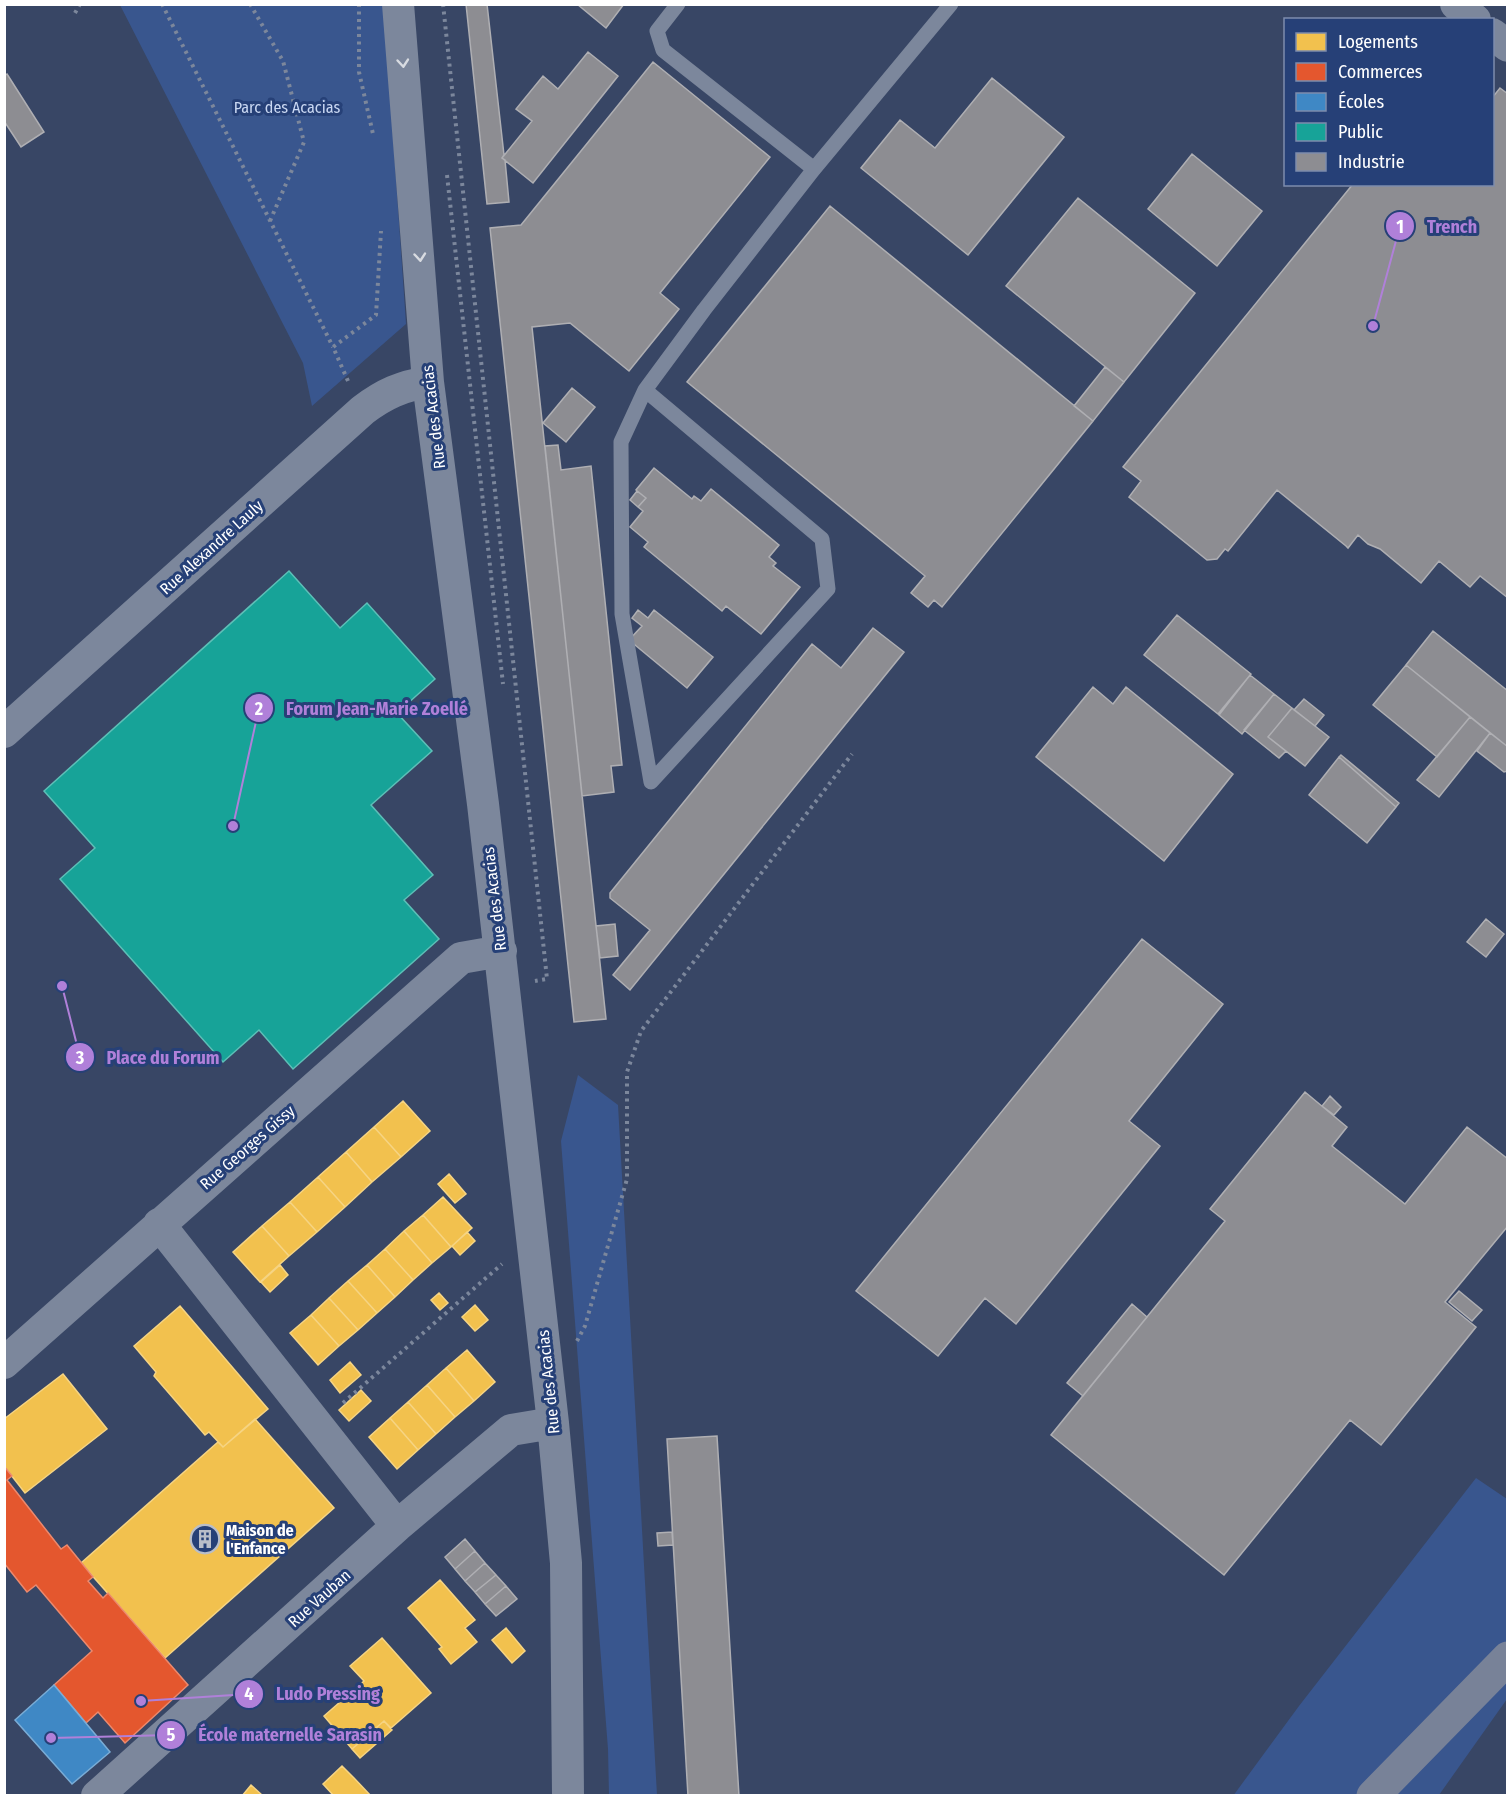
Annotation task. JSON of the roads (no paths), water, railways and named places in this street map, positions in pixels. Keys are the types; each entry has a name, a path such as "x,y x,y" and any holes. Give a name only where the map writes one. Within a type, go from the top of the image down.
{"main road":[{"path":"1373,1796 1508,1658"}],"street":[{"name":"Rue des Acacias","path":"398,4 427,369 501,951 553,1423 566,1563 568,1796"},
{"path":"1456,4 1473,18"},
{"path":"1494,36 1508,46"},
{"name":"Rue Alexandre Lauly","path":"4,732 363,410 385,394 404,386 427,369"},
{"name":"Rue Georges Gissy","path":"4,1363 461,958 501,951"},
{"path":"159,1224 397,1526"},
{"name":"Rue Vauban","path":"97,1796 397,1526 511,1430 553,1423"}],"lane":[{"path":"678,4 657,31 663,50 814,169"},
{"path":"645,390 822,539 828,589 651,782 622,614 621,442 645,390 814,169 951,4"}],"place":[{"name":"Trench","path":"1373,326"},
{"name":"Forum Jean-Marie Zoellé","path":"233,826"},
{"name":"Place du Forum","path":"62,986"},
{"name":"Maison de l'Enfance","path":"205,1539"},
{"name":"Ludo Pressing","path":"141,1701"},
{"name":"École maternelle Sarasin","path":"51,1738"}],"park label":[{"name":"Parc des Acacias","path":"287,107"}]}
